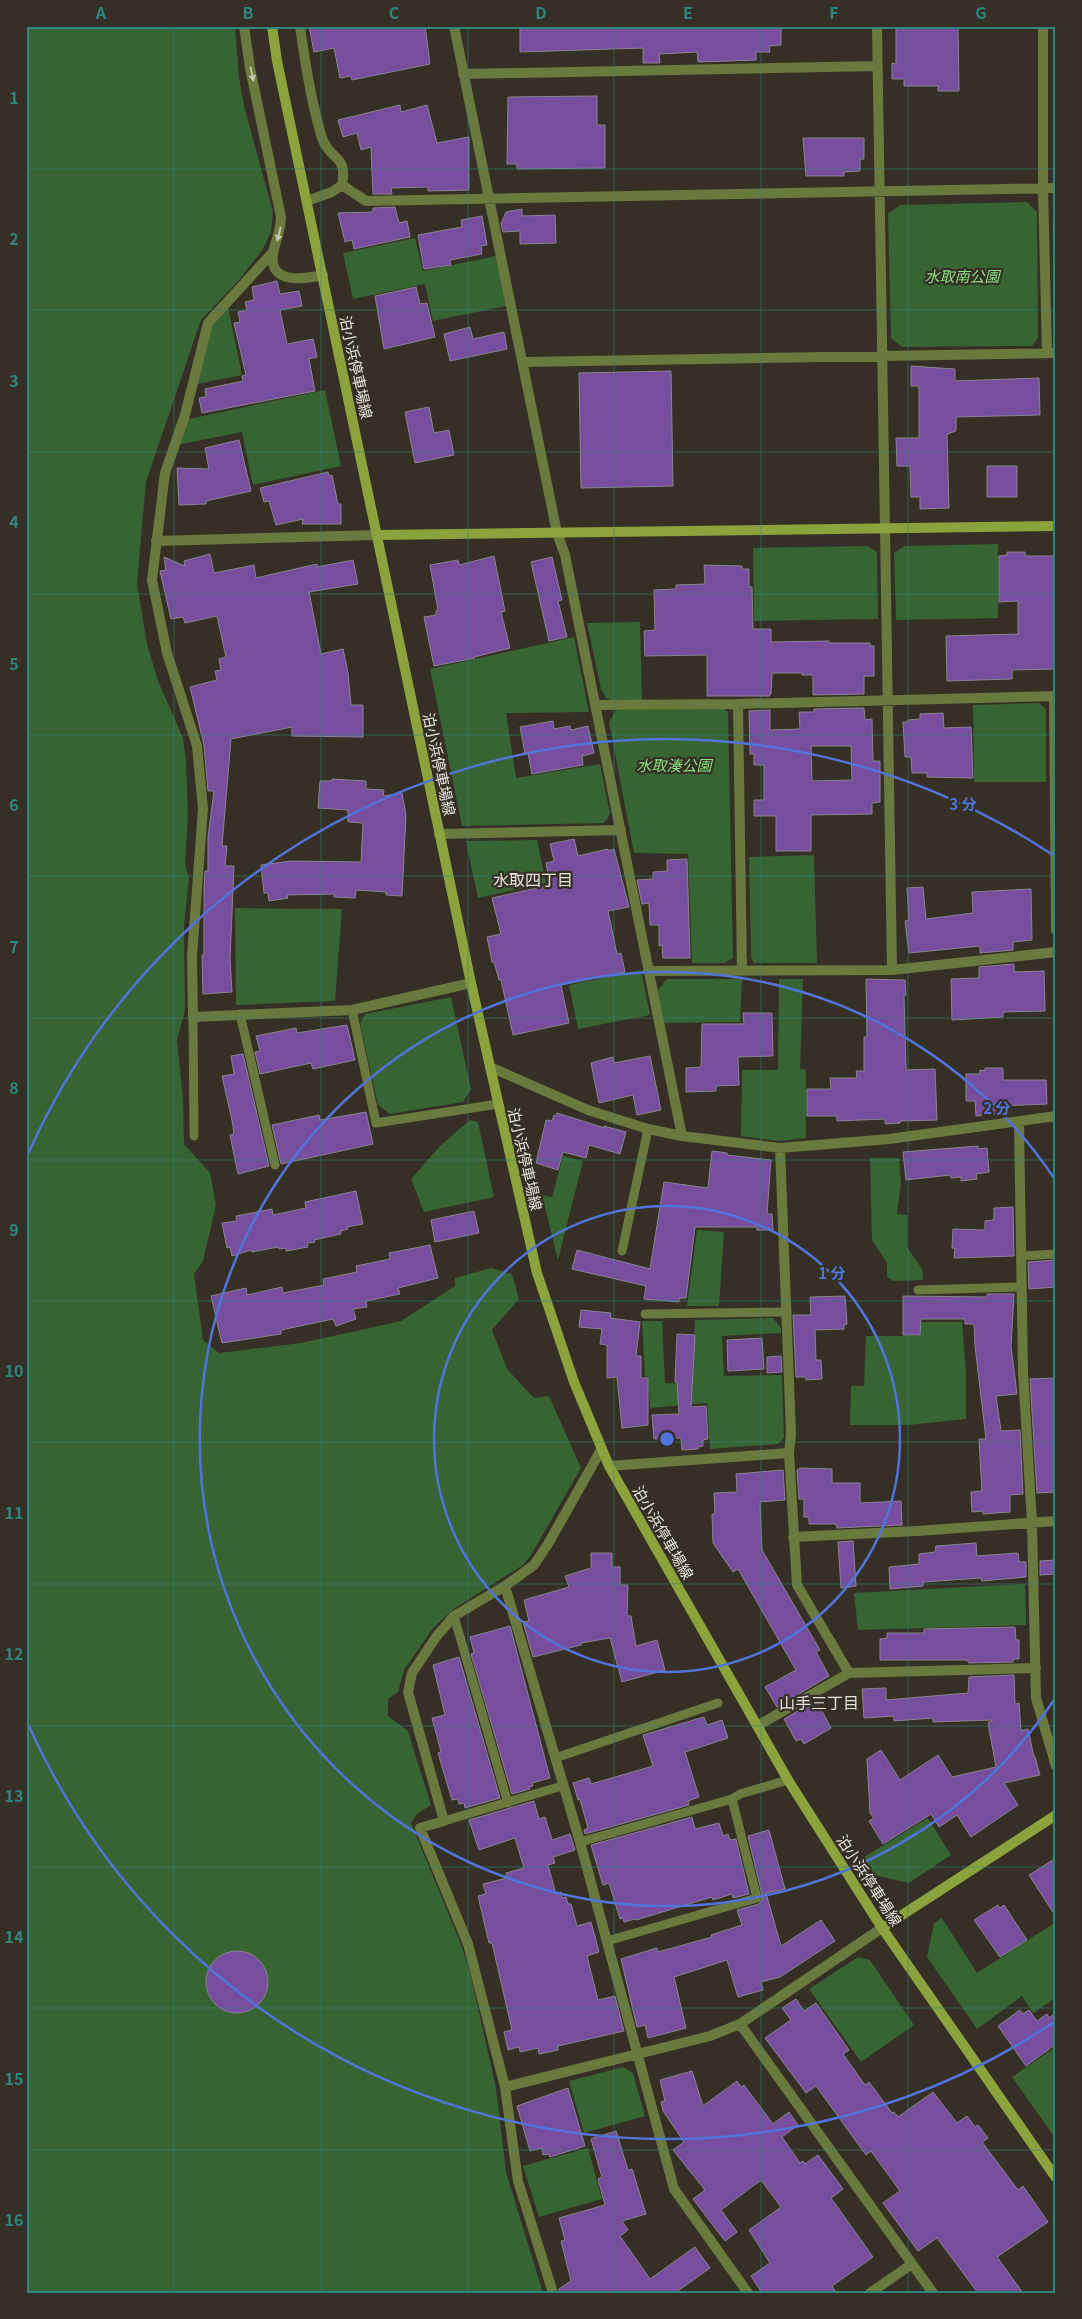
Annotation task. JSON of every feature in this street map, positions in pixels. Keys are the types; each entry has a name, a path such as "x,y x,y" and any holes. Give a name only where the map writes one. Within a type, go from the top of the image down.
{"main road":[{"name":"泊小浜停車場線","path":"272,26 471,983 537,1273 570,1373 609,1466 788,1780 882,1928 1056,2178"},
{"path":"378,535 1056,526"},
{"path":"882,1928 1056,1814"}],"street":[{"path":"244,26 250,68 282,216 282,228 273,252 208,323 184,416 165,473 152,580 167,653 197,746 203,809 192,956 193,1017 352,1010 471,983"},
{"path":"300,26 322,139 330,152 339,159 343,167 342,185"},
{"path":"454,26 557,533 566,555 597,705 682,1136"},
{"path":"877,26 883,356 886,699 892,970"},
{"path":"523,362 1051,353 1043,188 1043,26"},
{"path":"463,74 877,66"},
{"path":"307,201 332,192 342,185"},
{"path":"342,185 366,201 1056,188"},
{"path":"273,252 275,268 283,277 298,279 323,275"},
{"path":"156,541 378,535"},
{"path":"597,705 738,704 1055,696 1056,930"},
{"path":"738,704 742,971"},
{"path":"439,834 621,830"},
{"path":"648,971 892,970 1056,952"},
{"path":"490,1067 588,1110 648,1129 682,1136 780,1148 889,1138 1056,1116"},
{"path":"1019,1122 1023,1372 1032,1522 1036,1698 1056,1766"},
{"path":"780,1148 787,1312 789,1453 797,1585 849,1673"},
{"path":"554,2293 518,2181 505,2087 477,1974 468,1944 420,1828 444,1821 408,1692 412,1673 454,1616 505,1586 534,1564 548,1544 601,1450"},
{"path":"609,1466 789,1453"},
{"path":"793,1536 917,1531 1056,1521"},
{"path":"505,1586 562,1786 580,1842 674,2189 748,2293"},
{"path":"758,1726 849,1673 1036,1668"},
{"path":"505,2087 710,2036 740,2024 882,1928"},
{"path":"740,2024 933,2293"},
{"path":"870,2293 912,2264"}],"lane":[{"path":"352,1010 376,1123 498,1104"},
{"path":"240,1014 275,1165"},
{"path":"193,1017 194,1136"},
{"path":"622,1252 648,1129"},
{"path":"1021,1256 1056,1254"},
{"path":"918,1290 1022,1287"},
{"path":"645,1314 787,1312"},
{"path":"454,1616 508,1803"},
{"path":"554,1758 718,1703"},
{"path":"580,1842 732,1799 740,1794 788,1780"},
{"path":"444,1821 562,1786"},
{"path":"607,1941 757,1898 732,1799"}],"green space":[{"path":"26,26 235,26 239,77 244,106 273,212 271,232 263,249 239,280 201,320 146,482 137,584 147,644 158,681 183,738 186,760 188,815 185,863 189,878 184,926 185,1010 177,1040 183,1098 184,1144 210,1173 216,1205 203,1261 194,1274 203,1340 219,1353 301,1343 401,1321 455,1286 455,1278 491,1268 512,1274 519,1299 492,1330 507,1369 534,1398 549,1396 581,1468 531,1555 523,1565 455,1608 433,1628 404,1670 398,1692 388,1699 388,1716 408,1731 431,1805 417,1814 411,1823 462,1947 471,1976 496,2088 506,2172 543,2293 26,2293"},
{"name":"水取南公園","path":"1027,202 1037,212 1038,338 1032,346 902,347 891,338 888,214 900,205"},
{"path":"415,238 423,271 496,256 506,306 433,321 425,284 353,299 343,253"},
{"path":"228,307 242,375 193,385 211,326"},
{"path":"325,390 341,466 253,485 242,432 177,445 184,420"},
{"path":"998,544 998,618 896,620 894,553 904,546"},
{"path":"867,546 877,552 878,619 754,621 753,548"},
{"path":"640,622 642,700 611,700 606,698 601,689 587,623"},
{"path":"574,637 589,712 506,713 516,778 600,764 610,814 604,823 462,826 430,669"},
{"path":"1039,703 1046,709 1046,782 974,782 973,705"},
{"name":"水取湊公園","path":"724,708 728,712 733,958 725,963 692,963 688,854 634,853 609,722 616,710"},
{"path":"537,840 546,883 478,898 466,841"},
{"path":"814,855 817,963 754,963 751,958 749,857"},
{"path":"235,908 342,909 335,1001 236,1005"},
{"path":"641,970 650,1015 578,1029 569,985"},
{"path":"667,979 742,979 740,1022 664,1023 658,990"},
{"path":"779,979 803,979 800,1069 806,1070 806,1138 778,1141 741,1136 742,1070 778,1070"},
{"path":"451,997 471,1089 463,1102 390,1114 378,1105 360,1024 365,1014"},
{"path":"470,1120 478,1122 494,1197 424,1212 411,1179 440,1146"},
{"path":"563,1156 583,1161 558,1260 542,1195 552,1197"},
{"path":"870,1158 899,1158 901,1183 897,1214 907,1215 907,1247 922,1269 923,1280 894,1281 887,1277 887,1263 872,1240"},
{"path":"697,1230 724,1232 719,1306 687,1306"},
{"path":"773,1318 781,1328 781,1333 722,1336 724,1376 782,1375 784,1438 778,1444 710,1449 707,1403 650,1408 648,1377 645,1376 642,1321 662,1321 665,1383 692,1384 695,1320"},
{"path":"920,1322 962,1322 966,1372 966,1419 909,1425 850,1425 851,1386 864,1386 866,1336 920,1336"},
{"path":"1025,1584 1026,1625 858,1630 854,1593"},
{"path":"928,1818 951,1855 909,1883 874,1875 864,1857"},
{"path":"942,1918 977,1973 1056,1922 1056,1998 1033,2013 1022,1996 977,2029 927,1957 934,1923"},
{"path":"858,1957 870,1960 914,2025 861,2062 809,1989"},
{"path":"1054,2048 1056,2050 1056,2139 1012,2077"},
{"path":"623,2067 633,2073 645,2116 584,2133 569,2081"},
{"path":"588,2148 602,2199 539,2217 523,2166"}],"building":[{"path":"309,26 425,26 430,64 352,80 351,76 340,78 334,48 314,52"},
{"path":"520,26 781,26 781,45 769,46 770,52 756,52 756,60 698,62 697,52 659,54 660,63 643,63 643,48 520,52"},
{"path":"896,26 958,26 959,91 938,91 938,86 904,86 904,79 892,79 892,63 896,64"},
{"path":"597,96 597,125 605,125 605,168 517,169 517,164 507,164 508,97"},
{"path":"400,105 401,112 427,105 437,143 469,137 469,190 428,191 428,187 391,188 392,194 373,194 371,147 361,150 357,133 343,137 338,120"},
{"path":"803,138 864,138 864,159 860,159 860,171 844,172 844,176 806,176"},
{"path":"395,207 399,223 407,221 410,237 354,249 352,240 345,242 338,213 373,212 373,208"},
{"path":"522,209 522,216 555,215 556,243 520,244 520,231 503,232 501,224 506,212"},
{"path":"482,216 487,245 481,246 482,254 450,260 451,265 424,269 418,235 462,227 461,220"},
{"path":"277,281 280,294 299,291 302,306 280,310 287,344 313,339 317,357 309,359 315,391 202,413 199,398 206,397 205,389 243,381 242,376 246,375 234,323 240,322 238,312 247,310 245,302 254,300 252,287"},
{"path":"416,287 420,304 427,303 435,337 384,349 375,296"},
{"path":"470,327 473,339 504,332 507,349 450,361 444,334"},
{"path":"911,366 955,369 955,381 1039,378 1040,415 956,417 956,431 947,434 949,508 920,509 920,497 911,497 910,466 897,466 896,438 919,438 919,386 911,386"},
{"path":"671,371 673,486 581,488 579,373"},
{"path":"429,407 434,433 449,430 454,455 415,463 405,412"},
{"path":"239,440 251,491 206,501 206,504 179,505 177,468 209,469 205,448"},
{"path":"987,466 1017,466 1017,497 987,497"},
{"path":"328,472 329,476 332,475 338,504 341,504 341,524 302,524 303,519 276,525 269,501 264,502 260,488"},
{"path":"1007,552 1025,552 1025,556 1054,556 1055,669 1012,670 1012,679 947,681 946,636 1018,634 1018,601 999,602 999,556 1007,555"},
{"path":"210,554 214,573 254,565 256,578 317,564 317,567 353,560 358,584 309,592 321,654 343,649 348,673 351,705 363,705 363,737 292,736 292,727 231,739 222,846 227,846 225,866 234,866 230,959 232,992 203,994 204,889 205,871 208,871 208,837 214,791 208,791 204,745 190,687 217,680 215,671 221,670 219,659 226,657 217,616 185,623 183,617 171,619 160,571 166,570 164,557 185,566 184,561"},
{"path":"494,556 505,611 501,612 510,648 475,658 434,666 424,617 436,615 438,610 430,565 458,560 459,565"},
{"path":"552,557 562,600 558,601 567,637 549,641 531,562"},
{"path":"704,565 742,566 742,569 749,569 749,587 752,587 753,629 771,629 771,642 829,641 829,643 870,643 870,646 874,646 874,676 864,676 864,694 813,695 813,675 772,673 771,694 769,696 707,696 707,655 645,656 644,631 655,630 654,590 676,589 676,585 705,584"},
{"path":"864,708 865,720 872,719 873,761 880,761 880,802 872,803 872,814 811,815 811,851 776,851 776,816 754,816 754,800 764,800 764,765 754,765 754,754 750,754 749,711 770,710 770,730 800,729 799,712 814,712 814,709","holes":["811,746 851,746 852,780 812,781"]},
{"path":"943,713 944,728 971,727 973,778 927,777 927,773 912,773 911,757 905,757 903,722 920,719 920,714"},
{"path":"553,721 554,729 570,726 571,730 588,726 594,753 582,756 583,765 532,774 528,753 525,753 520,727"},
{"path":"332,779 366,781 366,789 384,790 383,796 402,793 406,815 402,896 386,895 386,892 356,890 355,898 334,897 334,894 287,895 288,898 269,901 268,893 264,893 261,865 291,861 361,862 363,823 348,822 348,810 318,808 320,781 332,781"},
{"path":"574,839 578,856 614,849 629,907 608,911 617,954 621,953 625,972 561,985 569,1023 513,1035 501,980 499,980 494,962 492,962 487,937 501,934 492,898 550,885 546,863 554,861 550,844"},
{"path":"687,859 690,958 663,958 662,945 659,946 659,925 650,925 649,903 642,904 637,880 653,879 653,872 667,871 667,860"},
{"path":"923,887 926,919 973,913 972,892 1031,889 1032,940 1013,942 1013,950 980,953 980,946 909,953 905,921 909,920 907,888"},
{"path":"1014,964 1014,972 1044,971 1045,1011 1003,1012 1003,1017 952,1020 951,979 979,978 979,967"},
{"path":"866,979 905,980 906,1070 935,1069 937,1120 900,1121 900,1123 885,1124 885,1119 837,1121 837,1116 807,1116 807,1089 831,1089 830,1078 857,1078 856,1071 864,1071 864,1037 867,1037"},
{"path":"743,1013 772,1013 773,1056 738,1057 739,1085 716,1086 716,1091 686,1092 686,1068 701,1067 702,1024 744,1024"},
{"path":"347,1025 355,1060 313,1069 311,1063 260,1074 255,1052 260,1051 256,1036 296,1028 297,1033"},
{"path":"243,1054 269,1166 238,1174 230,1135 234,1134 232,1120 222,1076 234,1074 231,1056"},
{"path":"650,1056 661,1110 637,1115 633,1095 599,1103 591,1063 613,1057 614,1063"},
{"path":"985,1068 1003,1068 1003,1080 1046,1080 1047,1104 999,1106 999,1114 976,1116 975,1101 966,1101 966,1074 980,1074 980,1070 985,1071"},
{"path":"366,1112 373,1144 281,1164 272,1125 319,1115 320,1120"},
{"path":"557,1113 605,1128 604,1126 626,1132 620,1154 589,1145 586,1158 563,1152 558,1170 536,1163 546,1120 552,1121"},
{"path":"978,1146 978,1149 987,1148 989,1172 976,1174 977,1179 961,1181 961,1177 951,1178 950,1175 906,1180 903,1152"},
{"path":"712,1151 727,1153 727,1155 771,1160 767,1214 772,1214 773,1230 757,1230 757,1227 695,1227 686,1298 679,1298 679,1302 644,1299 646,1286 572,1269 577,1250 650,1269 664,1182 708,1188"},
{"path":"356,1191 363,1224 347,1227 348,1229 341,1231 341,1234 314,1240 315,1242 307,1243 308,1247 286,1251 286,1248 279,1249 278,1247 252,1252 251,1250 232,1256 230,1247 227,1248 222,1223 237,1221 236,1216 272,1209 273,1215 306,1208 305,1202"},
{"path":"1013,1207 1014,1256 954,1258 955,1248 952,1248 953,1229 985,1230 985,1221 994,1220 994,1208"},
{"path":"474,1211 479,1233 435,1242 431,1220"},
{"path":"430,1245 438,1278 398,1288 400,1294 366,1301 367,1307 353,1309 356,1319 336,1326 333,1319 281,1330 281,1334 222,1343 211,1296 246,1288 247,1295 282,1287 283,1293 324,1285 323,1279 357,1272 356,1266 390,1259 389,1253"},
{"path":"1056,1260 1056,1287 1029,1289 1028,1262"},
{"path":"987,1294 1014,1294 1011,1346 1017,1394 996,1396 1001,1431 1020,1430 1023,1494 1010,1495 1010,1512 983,1514 983,1511 972,1512 971,1492 982,1491 979,1439 986,1439 974,1324 965,1324 965,1319 921,1319 920,1335 903,1335 903,1296 987,1297"},
{"path":"845,1296 847,1324 844,1325 844,1329 815,1330 816,1360 821,1360 822,1379 806,1380 806,1377 796,1377 793,1315 811,1315 810,1297"},
{"path":"581,1310 611,1313 610,1318 640,1322 636,1356 641,1356 641,1378 648,1378 648,1425 622,1428 617,1377 607,1378 607,1345 600,1344 602,1329 579,1327"},
{"path":"677,1334 695,1335 691,1407 706,1406 708,1439 703,1440 703,1446 698,1447 698,1449 682,1450 681,1438 654,1439 652,1415 679,1414 677,1382 675,1382"},
{"path":"762,1338 764,1369 728,1371 727,1340"},
{"path":"781,1356 782,1372 767,1373 767,1357"},
{"path":"1055,1378 1056,1492 1037,1493 1030,1379"},
{"path":"800,1468 832,1469 832,1483 860,1483 860,1503 901,1501 902,1525 837,1528 836,1524 809,1524 809,1517 804,1517 804,1499 799,1499 797,1470"},
{"path":"783,1470 785,1500 760,1502 762,1550 820,1650 816,1652 829,1676 777,1707 765,1687 796,1670 738,1569 733,1572 713,1543 712,1514 715,1514 714,1493 737,1492 736,1474"},
{"path":"853,1541 856,1586 841,1588 838,1542"},
{"path":"976,1543 977,1556 1018,1553 1019,1562 1026,1562 1026,1577 982,1581 981,1578 923,1582 923,1586 890,1589 889,1567 919,1564 919,1554 935,1552 936,1546"},
{"path":"591,1553 612,1553 612,1567 620,1567 620,1585 628,1585 627,1616 631,1616 636,1646 657,1640 665,1670 622,1682 610,1638 581,1643 581,1645 533,1657 523,1622 529,1621 524,1600 569,1587 565,1576 591,1568"},
{"path":"1056,1560 1056,1574 1040,1575 1040,1561"},
{"path":"510,1626 550,1778 532,1783 533,1786 529,1787 530,1789 512,1794 471,1654 474,1653 470,1637"},
{"path":"1015,1627 1016,1640 1019,1640 1019,1659 1013,1659 1013,1662 969,1663 967,1660 880,1660 880,1639 887,1638 887,1633 924,1633 924,1629"},
{"path":"459,1657 500,1798 465,1808 464,1803 459,1804 458,1799 452,1800 438,1753 441,1752 432,1718 445,1715 433,1665"},
{"path":"1014,1675 1015,1704 1019,1703 1021,1731 1028,1729 1040,1775 1004,1783 1018,1805 971,1837 957,1815 939,1827 931,1814 883,1844 869,1821 874,1818 870,1813 867,1759 881,1750 900,1780 938,1755 952,1777 996,1767 988,1723 993,1720 933,1722 933,1718 894,1721 894,1716 864,1718 862,1689 886,1688 886,1700 968,1693 969,1677"},
{"path":"816,1700 831,1728 804,1744 801,1739 796,1741 784,1719"},
{"path":"704,1717 707,1725 722,1720 728,1738 685,1752 699,1797 688,1801 689,1805 585,1834 584,1830 588,1828 580,1799 578,1800 573,1783 589,1778 591,1784 653,1766 643,1735"},
{"path":"534,1801 539,1819 545,1817 552,1840 570,1834 575,1850 553,1857 555,1863 548,1865 556,1894 561,1892 562,1898 566,1897 568,1904 571,1904 577,1926 591,1922 599,1952 587,1956 598,2000 615,1996 624,2031 558,2046 558,2050 539,2054 538,2048 520,2052 519,2047 508,2050 504,2032 512,2030 492,1943 489,1943 478,1896 486,1894 483,1884 507,1878 506,1873 524,1868 515,1838 479,1850 469,1820"},
{"path":"692,1817 695,1829 719,1823 723,1836 728,1834 730,1840 736,1839 749,1894 733,1898 732,1894 713,1900 712,1897 624,1922 623,1918 620,1919 609,1883 603,1885 591,1845"},
{"path":"769,1830 785,1889 766,1893 781,1946 821,1920 835,1941 780,1977 761,1982 763,1990 738,1997 727,1960 674,1977 686,2028 648,2038 645,2025 637,2027 621,1959 657,1948 658,1952 712,1937 711,1935 742,1925 737,1910 759,1904 763,1899 748,1836"},
{"path":"1056,1858 1056,1917 1029,1875"},
{"path":"998,1905 1000,1908 1004,1905 1027,1940 1000,1957 974,1920"},
{"path":"237,1951 254,1956 259,1960 263,1965 268,1982 263,1999 259,2004 254,2008 237,2013 220,2008 215,2004 211,1999 206,1982 211,1965 215,1960 220,1956"},
{"path":"796,1999 804,2011 816,2003 849,2050 843,2054 865,2085 869,2082 892,2113 894,2112 898,2117 933,2092 957,2123 967,2116 975,2127 978,2125 988,2138 982,2142 1018,2190 1023,2186 1048,2222 997,2257 1023,2293 978,2293 937,2238 918,2251 883,2203 900,2191 871,2151 866,2155 816,2086 806,2093 765,2038 791,2020 782,2008"},
{"path":"1020,2010 1023,2014 1029,2010 1037,2021 1047,2014 1049,2018 1056,2013 1056,2044 1026,2066 998,2026"},
{"path":"692,2071 703,2106 737,2081 741,2087 744,2085 773,2124 789,2112 798,2125 782,2137 800,2163 803,2161 805,2164 818,2155 843,2189 831,2198 873,2257 832,2286 836,2293 762,2293 751,2276 770,2263 749,2230 781,2207 761,2180 721,2210 737,2232 725,2241 693,2199 705,2190 673,2150 684,2142 663,2111 661,2102 665,2101 660,2080"},
{"path":"568,2088 585,2146 550,2157 549,2154 543,2155 542,2148 530,2151 517,2106"},
{"path":"616,2131 628,2170 632,2169 646,2214 622,2221 628,2230 620,2236 650,2279 695,2247 710,2268 675,2293 560,2293 559,2289 571,2281 561,2241 565,2240 559,2218 605,2205 598,2179 602,2177 591,2139"}],"district":[{"name":"水取四丁目","path":"533,879"},
{"name":"山手三丁目","path":"819,1702"}]}
